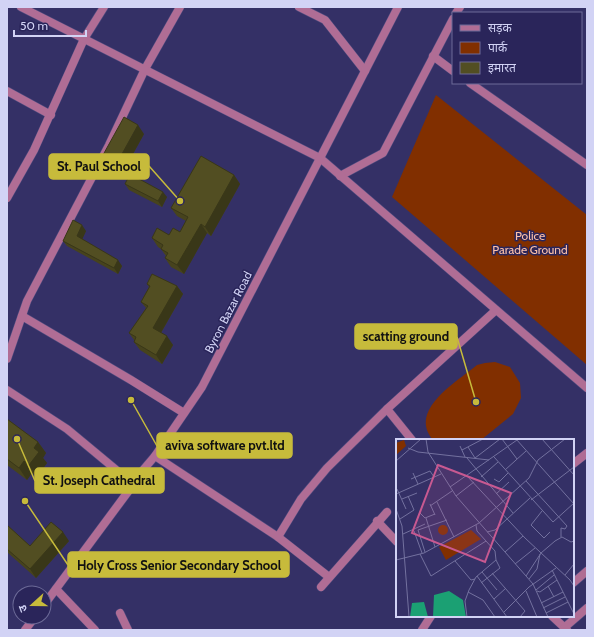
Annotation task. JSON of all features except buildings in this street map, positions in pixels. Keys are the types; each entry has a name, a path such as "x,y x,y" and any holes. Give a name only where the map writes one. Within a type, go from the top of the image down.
{"street":[{"path":"21,7 320,158 587,388"},
{"path":"7,198 34,150 51,115 84,39 104,7"},
{"path":"7,359 27,301 109,145 145,69 180,7"},
{"path":"299,7 324,20 365,71"},
{"name":"Byron Bazar Road","path":"52,594 133,485 132,483 155,456 202,387 398,7"},
{"path":"340,176 383,153 452,21"},
{"path":"433,56 452,70"},
{"path":"471,84 587,165"},
{"path":"7,91 51,115"},
{"path":"278,537 301,499 327,468 387,409 496,310"},
{"path":"22,316 131,380 184,414"},
{"path":"7,390 67,429 132,483"},
{"path":"387,409 411,439"},
{"path":"574,463 587,453"},
{"path":"155,456 278,537 329,577"},
{"path":"321,587 387,512"},
{"path":"378,522 396,541"},
{"path":"574,582 587,571"},
{"path":"56,589 95,630"},
{"path":"553,617 566,628 587,608"},
{"path":"120,613 128,630"},
{"path":"422,630 430,617"}],"green space":[{"name":"Police Parade Ground","path":"436,95 587,215 587,365 392,197"},
{"path":"495,362 510,367 520,383 521,398 513,414 482,439 432,439 427,429 426,418 430,407 448,388 477,365"}],"place":[{"name":"St. Paul School","path":"180,201"},
{"name":"aviva software pvt.ltd","path":"131,400"},
{"name":"scatting ground","path":"476,402"},
{"name":"St. Joseph Cathedral","path":"17,439"},
{"name":"Holy Cross Senior Secondary School","path":"25,501"}]}
